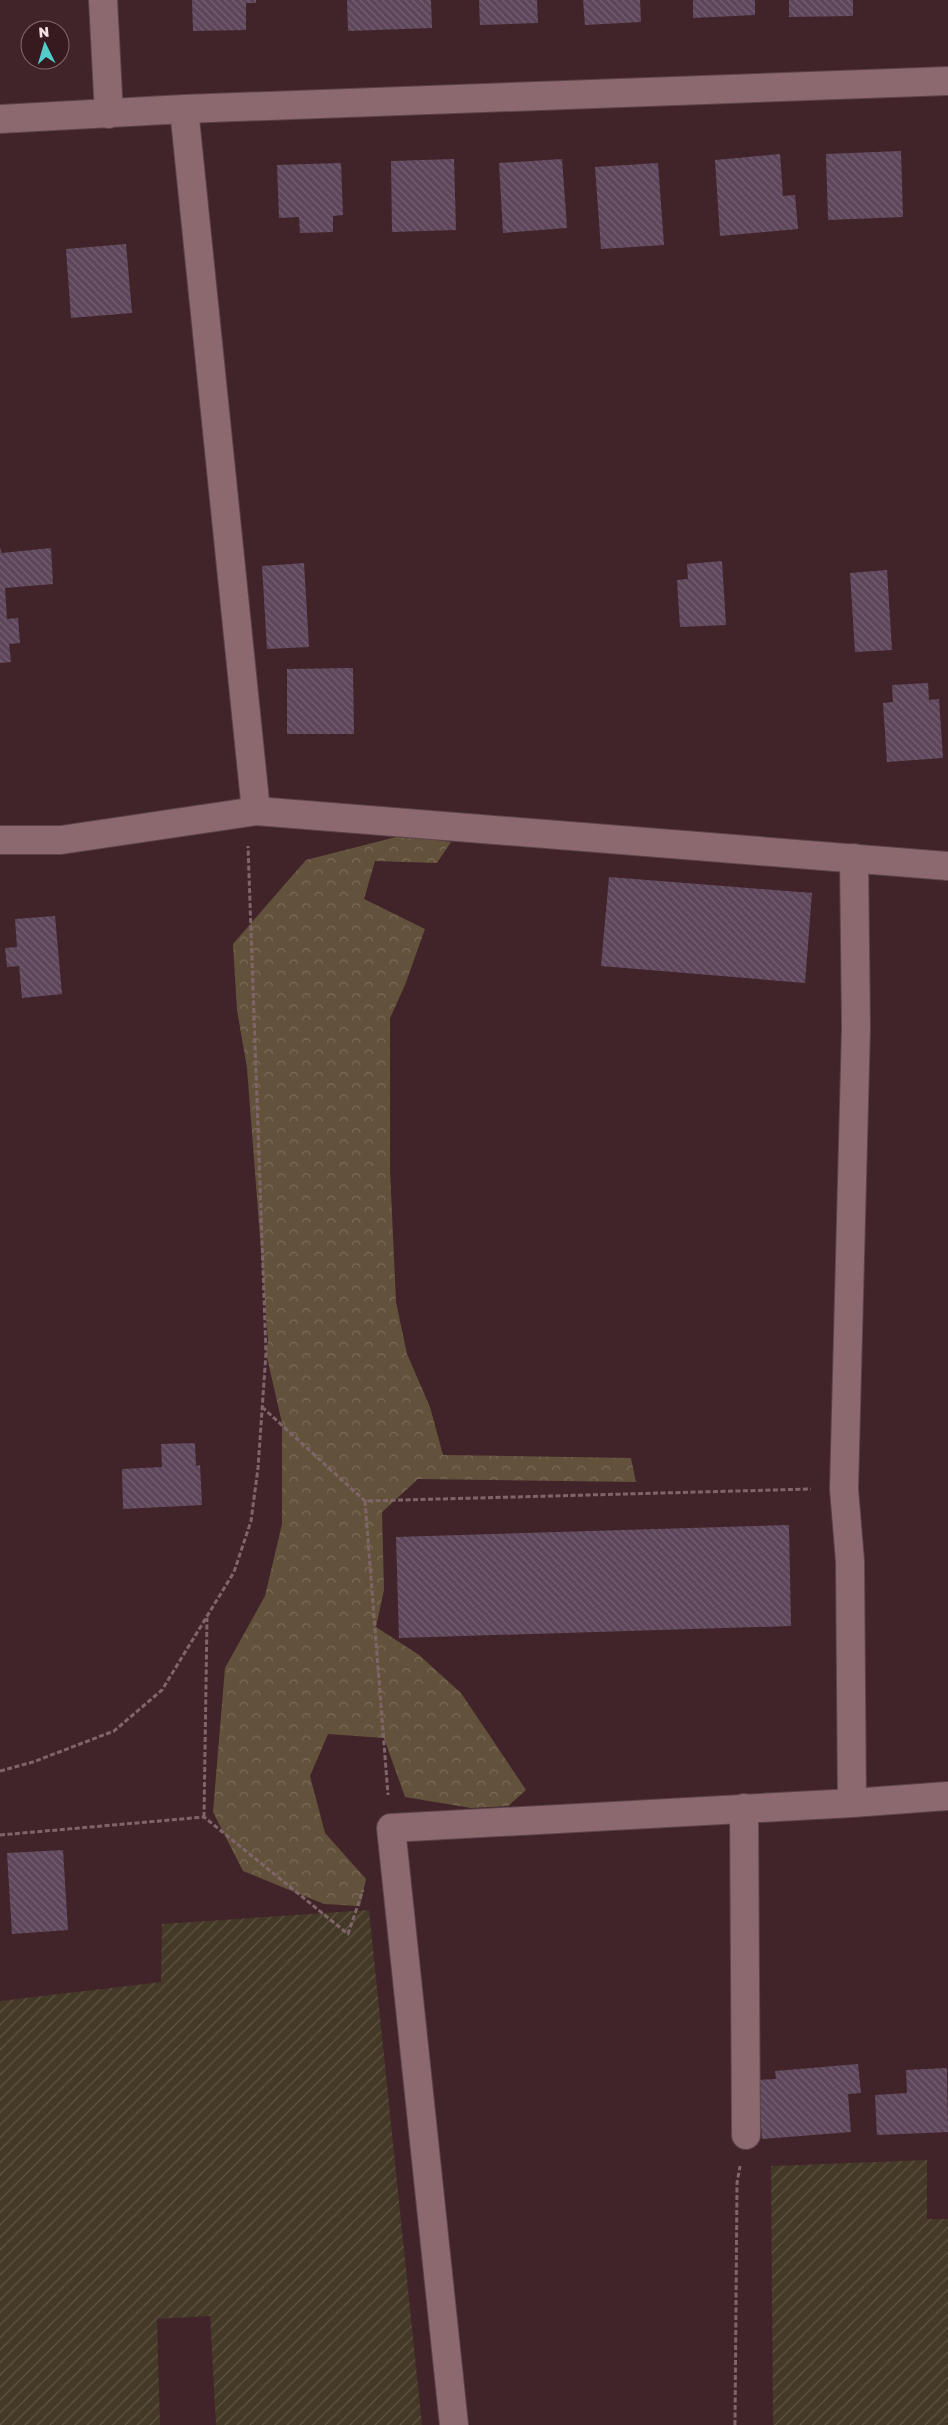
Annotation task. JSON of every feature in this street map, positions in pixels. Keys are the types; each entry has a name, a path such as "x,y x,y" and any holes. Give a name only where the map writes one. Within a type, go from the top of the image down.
{"street":[{"path":"103,0 109,114"},
{"path":"0,119 184,109 948,81"},
{"path":"184,109 256,811"},
{"path":"0,840 61,840 256,811 948,866"},
{"path":"852,1803 850,1561 844,1489 856,1026 854,858"},
{"path":"454,2425 391,1828 948,1796"},
{"path":"744,1808 746,2135"}],"path":[{"path":"0,1771 33,1762 114,1731 162,1690 234,1572 251,1521 258,1468 265,1343 248,843 256,811"},
{"path":"262,1407 365,1501 391,1828"},
{"path":"365,1501 844,1489"},
{"path":"204,1817 207,1616"},
{"path":"0,1835 204,1817 348,1934 370,1870 394,1863"},
{"path":"735,2425 737,2183 746,2135"}],"green space":[{"path":"404,835 451,842 437,863 375,861 364,899 425,929 405,985 390,1018 390,1170 396,1302 407,1354 430,1407 443,1455 631,1458 636,1482 418,1479 382,1512 384,1590 376,1627 419,1655 461,1693 526,1790 508,1806 471,1808 405,1797 384,1738 328,1734 310,1776 325,1833 366,1879 360,1906 324,1904 243,1871 213,1812 225,1668 265,1596 282,1524 282,1423 266,1353 268,1341 247,1068 237,1010 233,944 306,860"}],"shaded area":[{"path":"369,1910 422,2425 216,2425 210,2316 157,2319 160,2425 0,2425 0,2001 161,1982 162,1924"},
{"path":"927,2160 927,2219 948,2219 948,2425 773,2425 771,2166"}],"building":[{"path":"192,0 256,0 256,3 246,3 246,30 193,31"},
{"path":"347,0 431,0 432,28 348,31"},
{"path":"479,0 537,0 538,23 480,25"},
{"path":"583,0 640,0 641,22 585,25"},
{"path":"693,0 755,0 755,15 693,18"},
{"path":"789,0 853,0 853,16 789,17"},
{"path":"901,151 903,217 828,220 826,154"},
{"path":"780,154 783,196 795,195 798,229 720,236 715,160"},
{"path":"454,159 456,230 392,232 391,161"},
{"path":"562,159 567,228 503,233 499,163"},
{"path":"341,163 343,215 333,216 333,232 300,233 299,217 279,218 277,165"},
{"path":"658,163 664,245 601,249 595,167"},
{"path":"126,244 132,313 71,318 66,249"},
{"path":"0,548 2,553 51,548 53,584 5,588 7,619 18,618 20,643 9,644 11,662 0,663"},
{"path":"722,561 726,625 680,627 677,580 688,579 687,564"},
{"path":"304,563 309,647 267,649 262,566"},
{"path":"887,570 892,650 855,652 850,573"},
{"path":"353,668 354,734 287,734 287,669"},
{"path":"928,683 929,700 939,699 943,758 887,762 883,703 893,702 892,685"},
{"path":"609,877 812,893 805,983 601,966"},
{"path":"55,916 62,994 22,998 19,966 7,967 5,948 17,947 15,919"},
{"path":"195,1443 196,1466 200,1465 202,1505 123,1509 122,1469 162,1467 161,1444"},
{"path":"789,1525 791,1626 399,1638 396,1537"},
{"path":"63,1850 68,1930 12,1934 7,1853"},
{"path":"858,2064 861,2093 848,2094 851,2132 762,2139 757,2080 776,2079 775,2071"},
{"path":"947,2068 948,2132 877,2135 875,2095 907,2093 906,2070"}]}
